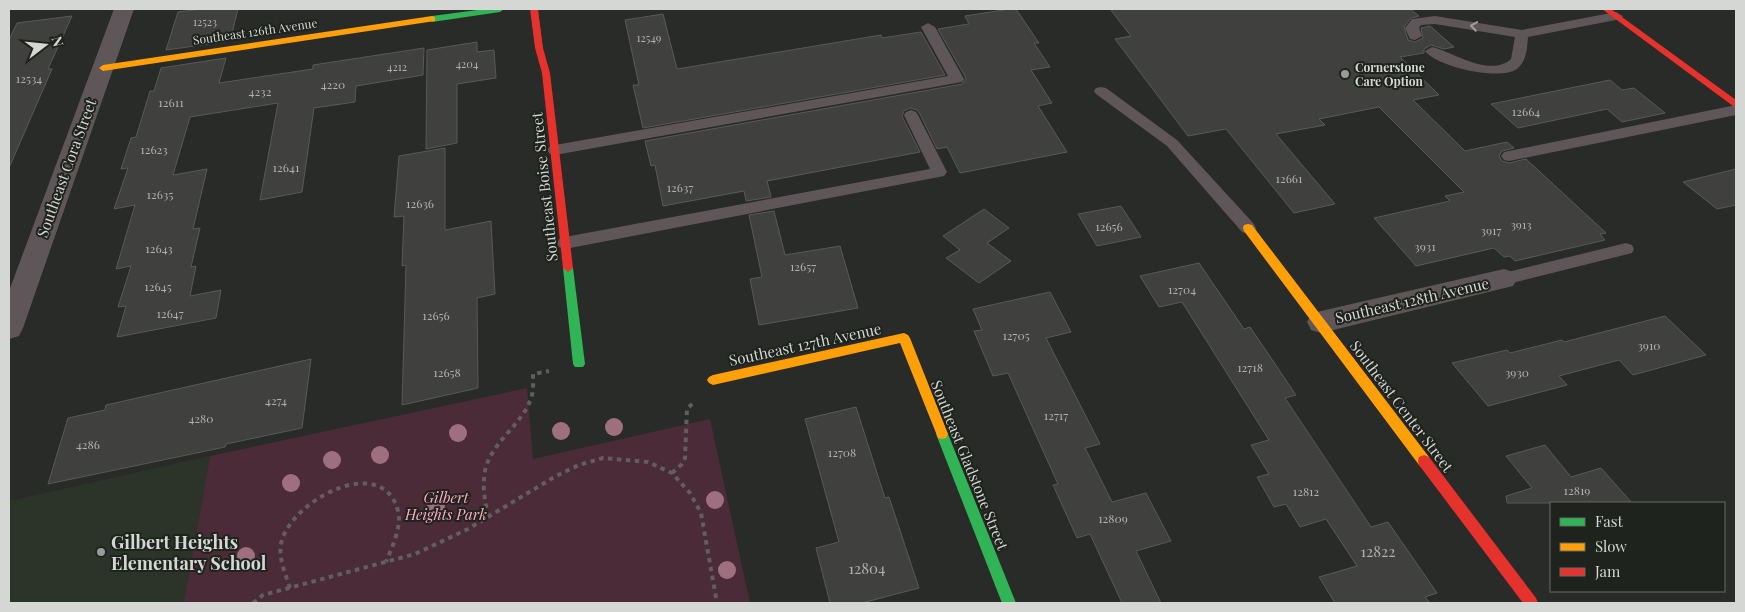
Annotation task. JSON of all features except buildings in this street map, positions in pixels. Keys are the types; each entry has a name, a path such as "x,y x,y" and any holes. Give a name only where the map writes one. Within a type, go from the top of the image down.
{"street":[{"name":"Southeast Cora Street","path":"9,328 124,9"},
{"name":"Southeast 126th Avenue","path":"102,68 500,9"},
{"name":"Southeast Boise Street","path":"534,9 539,48 546,73 579,364"},
{"path":"1611,12 1736,104"},
{"name":"Southeast Center Street","path":"1248,228 1531,603"},
{"name":"Southeast 128th Avenue","path":"1320,322 1504,278"},
{"name":"Southeast 127th Avenue","path":"713,380 904,338"},
{"name":"Southeast Gladstone Street","path":"904,338 1009,603"}],"lane":[{"path":"1415,36 1412,28 1417,22 1435,20 1522,34 1611,12"},
{"path":"554,150 957,78 928,26"},
{"path":"1432,51 1444,58 1466,66 1488,69 1509,68 1516,61 1522,34"},
{"path":"1101,91 1172,143 1248,228"},
{"path":"1510,156 1736,110"},
{"path":"565,243 939,172 911,115"},
{"path":"1504,278 1626,249"}],"path":[{"path":"488,517 483,491 485,470 494,451 530,402 533,390 533,374 579,364"},
{"path":"672,473 682,464 685,458 687,409 696,402 716,396 713,380"},
{"path":"254,603 263,595 386,563 422,551 488,517 556,476 594,460 604,458 642,461 672,473 690,493 701,513 717,603"},
{"path":"290,588 283,566 281,549 282,539 287,528 292,518 301,508 324,493 336,488 362,483 385,490 392,496 398,513 398,526 386,563"}],"shaded area":[{"name":"Gilbert Heights Elementary School","path":"210,456 184,603 9,603 9,501"}],"green space":[{"name":"Gilbert Heights Park","path":"527,388 533,459 710,419 750,603 184,603 210,456"}],"traffic: fast":[{"path":"432,19 500,9"},
{"path":"568,268 579,364"},
{"path":"942,434 1009,603"}],"traffic: slow":[{"path":"103,68 432,19"},
{"path":"1248,228 1424,461"},
{"path":"713,380 904,338 942,434"}],"traffic: jam":[{"path":"534,9 539,48 546,73 568,268"},
{"path":"1606,9 1736,104"},
{"path":"1424,461 1531,603"}],"place":[{"name":"Cornerstone Care Option","path":"1345,74"},
{"name":"Gilbert Heights Elementary School","path":"101,552"}]}
